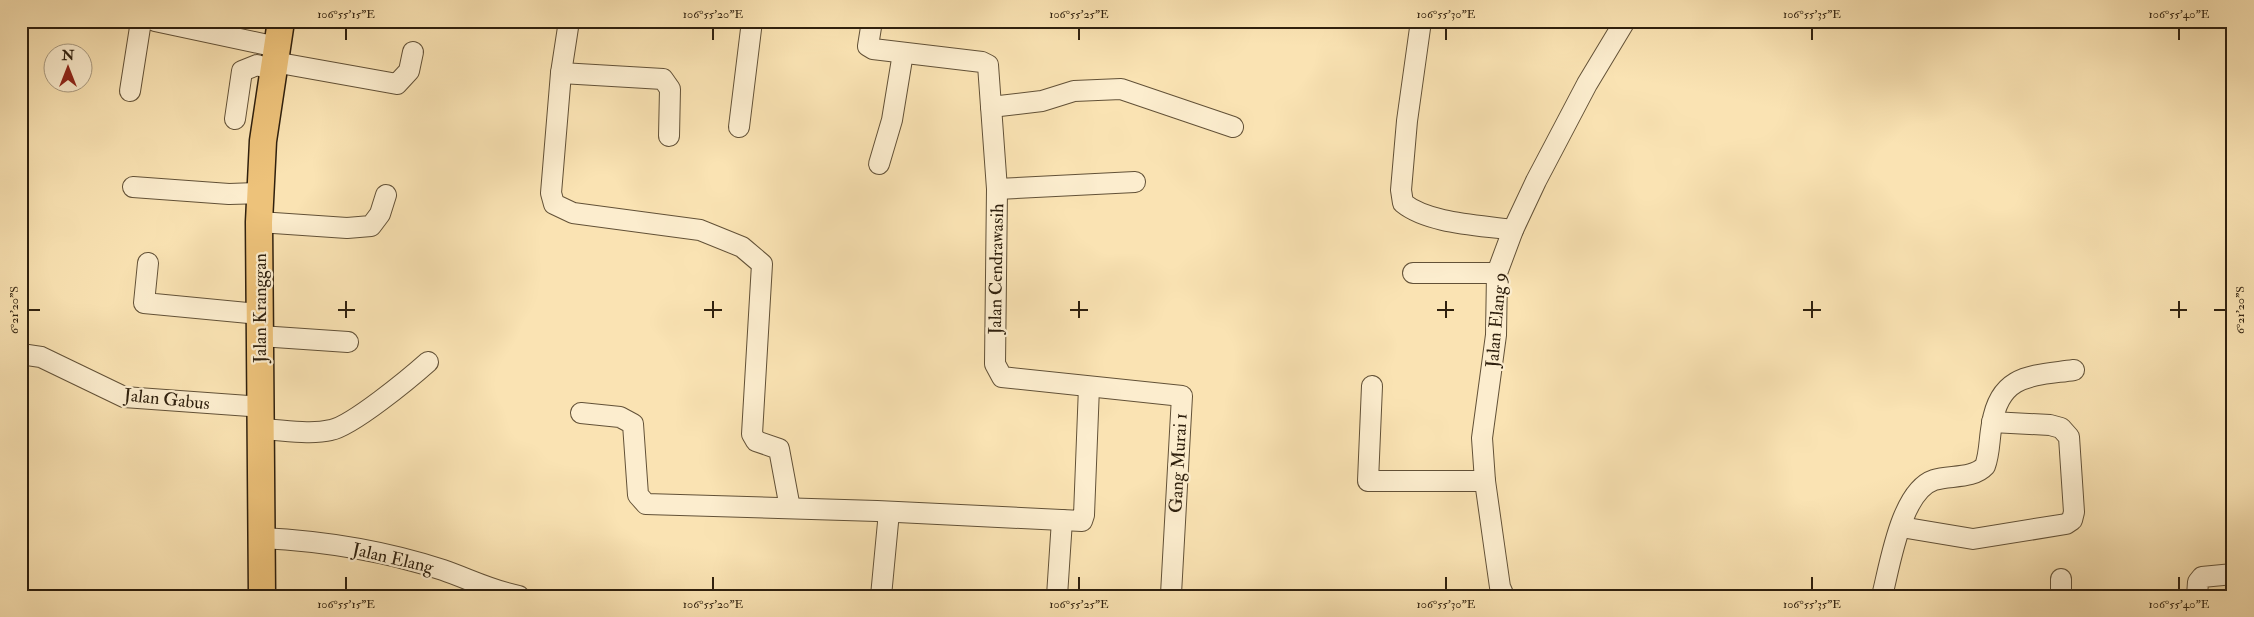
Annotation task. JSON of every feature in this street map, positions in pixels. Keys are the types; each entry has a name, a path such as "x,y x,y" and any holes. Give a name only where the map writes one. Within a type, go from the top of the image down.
{"main road":[{"name":"Jalan Kranggan","path":"262,596 262,538 268,422 260,325 259,222 263,141 281,21"}],"street":[{"path":"130,91 141,21"},
{"path":"155,21 275,60 397,84 409,71 413,52"},
{"path":"569,21 561,73 551,193 554,204 573,213 700,230 742,247 762,264 752,434 756,441 779,449 790,508"},
{"path":"739,128 752,21"},
{"name":"Jalan Cendrawasih","path":"872,21 868,46 873,49 982,62 988,65 997,189 995,364 997,371 1002,377 1018,380 1090,387"},
{"path":"1421,21 1407,121 1401,190 1404,203 1410,209 1436,218 1513,230"},
{"name":"Jalan Elang 9","path":"1498,593 1482,438 1496,335 1497,273 1513,230 1536,181 1586,84 1621,22"},
{"path":"879,164 892,120 903,52"},
{"path":"235,119 242,71 275,60"},
{"path":"561,73 663,79 670,89 669,136"},
{"path":"991,107 1042,101 1074,90 1121,90 1233,127"},
{"path":"997,189 1135,182"},
{"path":"133,187 229,194 260,193"},
{"path":"259,222 347,228 371,226 380,214 386,196"},
{"path":"148,263 144,303 348,342"},
{"path":"1413,273 1497,273"},
{"name":"Jalan Gabus","path":"21,354 41,357 124,397 325,431 340,427 405,382 428,362"},
{"path":"1882,596 1901,527 1911,503 1922,486 1934,480 1977,472 1985,466 1992,422 2002,396 2017,380 2074,370"},
{"path":"1372,386 1368,481 1485,481"},
{"path":"580,413 620,417 633,424 638,495 646,504 790,508 1082,521 1084,515 1090,387"},
{"name":"Gang Murai 1","path":"1090,387 1182,396 1171,594"},
{"path":"1901,527 1972,539 2066,524 2072,520 2074,512 2069,437 2061,428 2050,425 1992,422"},
{"path":"880,596 889,512"},
{"path":"1057,596 1062,520"},
{"name":"Jalan Elang","path":"262,538 294,540 363,550 442,570 501,593 519,596"},
{"path":"2197,596 2198,582 2202,576 2233,574"}]}
